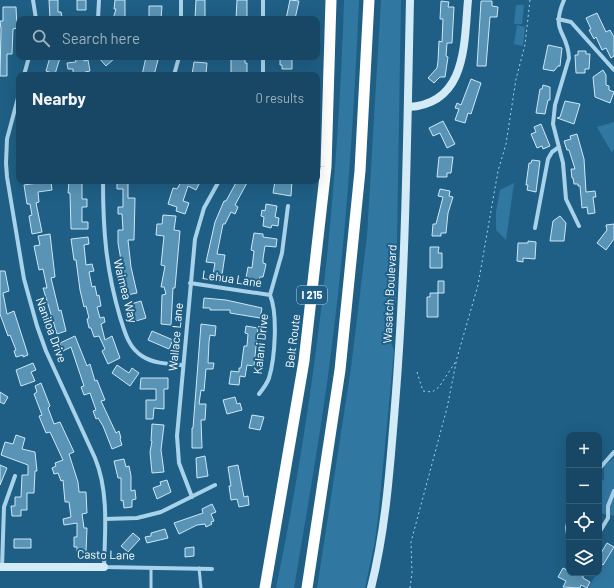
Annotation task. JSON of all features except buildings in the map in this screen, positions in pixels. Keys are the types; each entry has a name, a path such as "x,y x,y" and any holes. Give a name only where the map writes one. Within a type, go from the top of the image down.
{"highway":[{"name":"Belt Route","path":"265,588 306,346 326,167 331,0"},
{"path":"307,588 340,370 360,171 369,0"}],"street":[{"path":"33,0 36,16"},
{"path":"98,16 99,0"},
{"path":"181,0 181,16"},
{"path":"264,0 264,16"},
{"name":"Wasatch Boulevard","path":"371,588 379,555 385,516 400,342 404,268 410,0"},
{"path":"408,107 425,105 439,98 449,88 456,77 462,56 468,0"},
{"path":"564,0 558,19 559,29 568,50 569,58 553,115 553,128 563,163 566,199 579,226"},
{"path":"558,19 571,22 614,70"},
{"path":"25,72 28,60"},
{"path":"175,72 178,60"},
{"path":"263,60 263,72"},
{"name":"Naniloa Drive","path":"16,104 8,139 6,170 24,278 37,326 46,350 98,466 104,493 104,567"},
{"path":"535,228 548,159 552,152 559,147"},
{"name":"Waimea Way","path":"103,184 105,253 112,289 126,336 133,348 143,357 158,363 183,365"},
{"name":"Wallace Lane","path":"192,497 181,470 177,449 183,365 190,283 198,223 208,200 217,184"},
{"path":"270,295 282,253 288,206"},
{"name":"Lehua Lane","path":"190,283 270,295"},
{"name":"Kalani Drive","path":"259,394 269,378 273,344 275,310 270,295"},
{"path":"600,468 614,452"},
{"path":"1,567 4,507 15,476"},
{"path":"105,519 143,517 172,508 215,485"},
{"path":"602,528 608,518 608,506 614,491"},
{"name":"Casto Lane","path":"1,567 212,569"}],"lane":[{"path":"151,568 151,588"},
{"path":"199,568 201,588"}],"path":[{"path":"410,588 412,574 411,542 447,408 457,358 478,285 516,79 525,45 530,0"},
{"path":"417,372 423,391 432,392 439,387 457,358"}],"shaded area":[{"path":"344,0 359,0 355,85 338,295 325,400 294,588 276,588 303,442 323,296 336,148"},
{"path":"381,0 401,0 396,302 384,319 394,351 378,518 375,541 365,588 317,588 351,368 367,236"},
{"path":"516,5 524,5 522,24 514,24"},
{"path":"517,25 525,27 523,46 514,44"},
{"path":"614,122 614,148 612,153 597,127"},
{"path":"514,183 506,240 496,230 496,212 500,190"},
{"path":"614,458 614,516 602,514 602,479 604,481 604,466"},
{"path":"614,547 614,588 588,588 595,576 602,576 602,567"}]}
